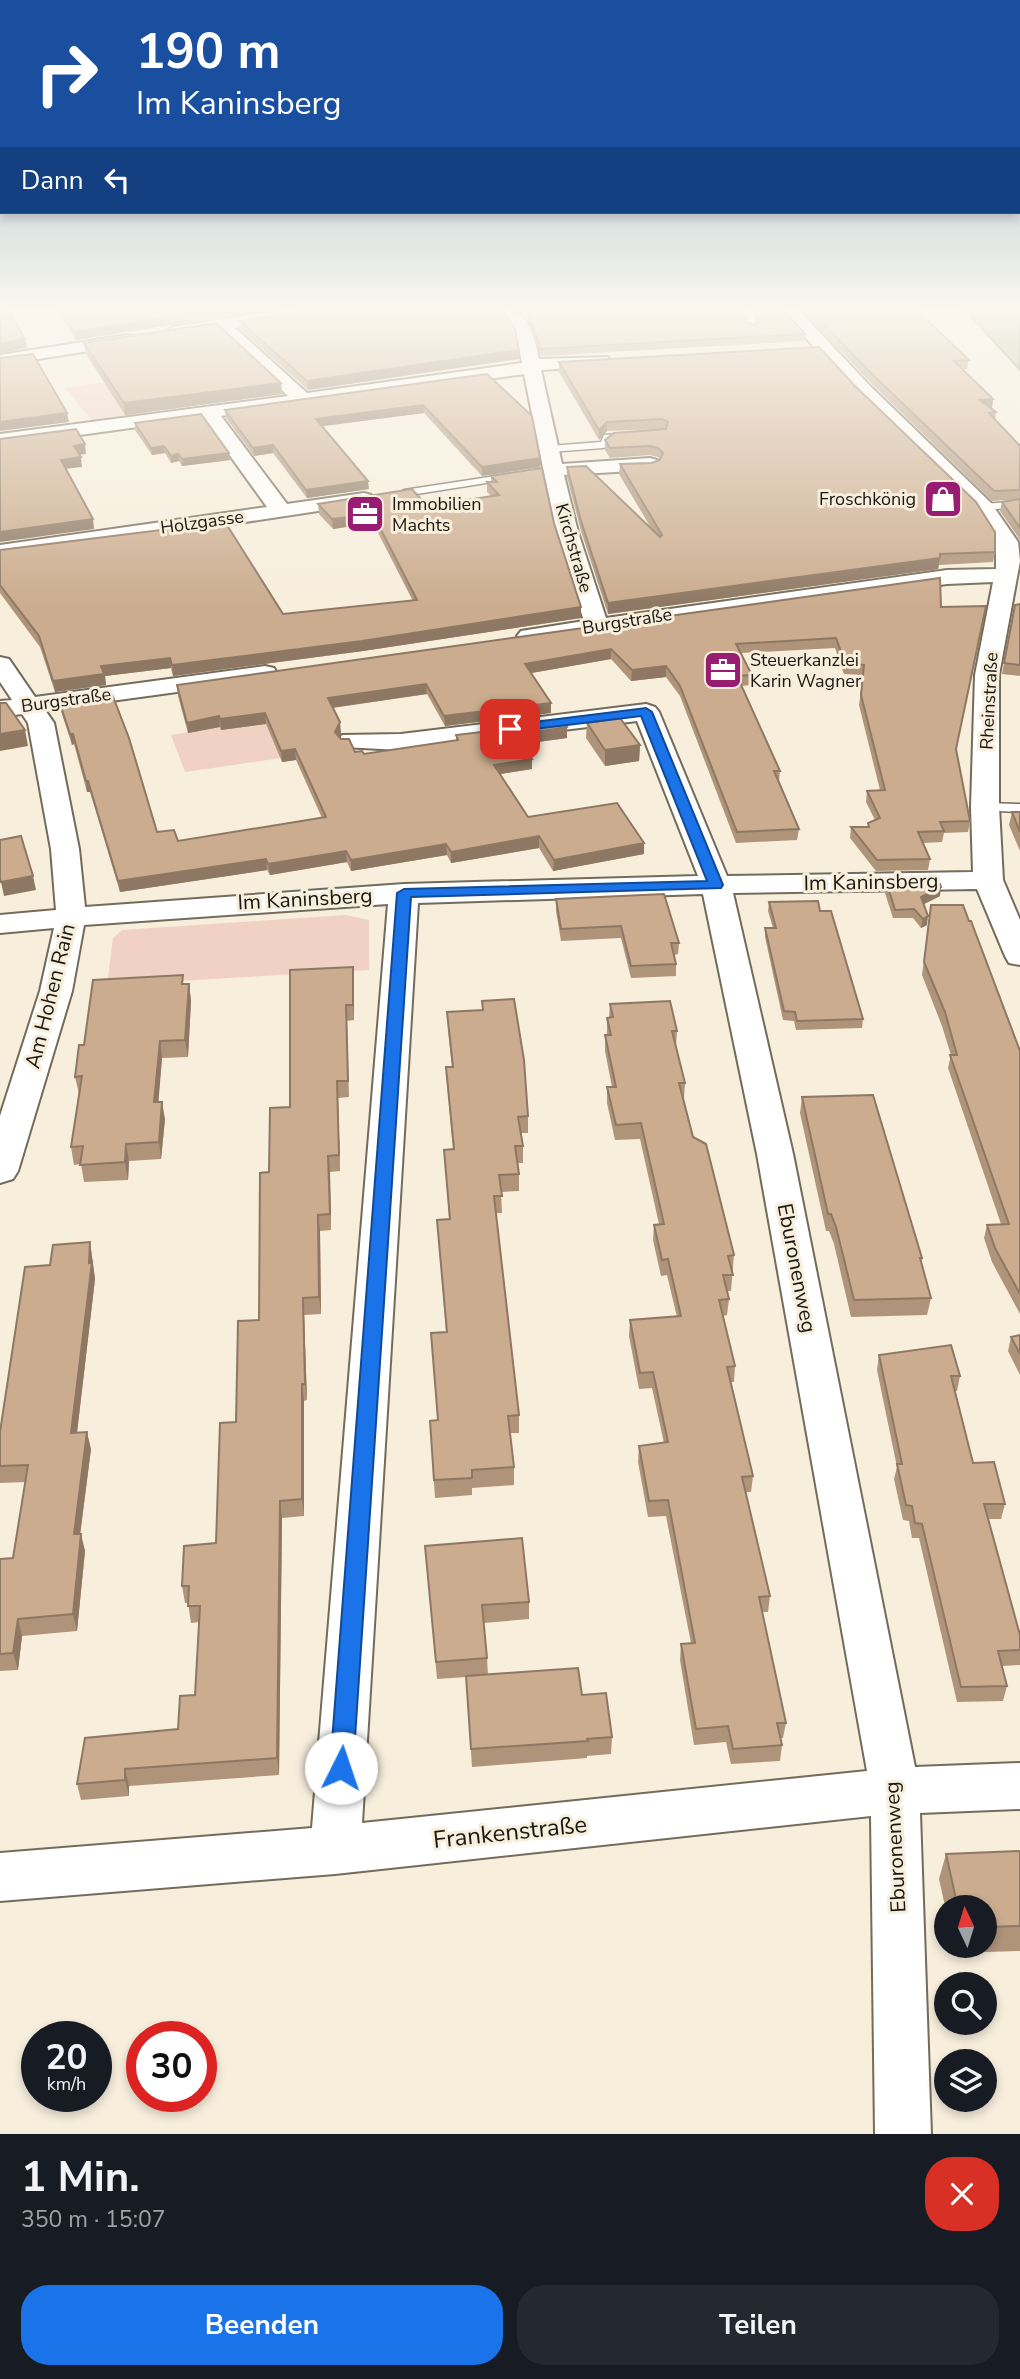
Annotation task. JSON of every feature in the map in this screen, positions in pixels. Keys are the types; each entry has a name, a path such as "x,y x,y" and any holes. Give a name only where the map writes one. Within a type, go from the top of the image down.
{"street":[{"path":"0,440 247,407"},
{"name":"Kirchstraße","path":"541,407 550,449 549,471 597,625"},
{"name":"Rheinstraße","path":"881,407 984,507 1007,542 1009,560 987,675 985,807 988,880 1020,956"},
{"path":"208,412 281,511"},
{"path":"549,471 650,464"},
{"name":"Holzgasse","path":"0,552 404,493"},
{"name":"Burgstraße","path":"509,639 947,577 1005,575"},
{"name":"Am Hohen Rain","path":"0,664 13,707 41,723 65,849 71,916 56,991 0,1171"},
{"name":"Burgstraße","path":"13,707 289,670"},
{"name":"Eburonenweg","path":"351,741 401,742 646,712 716,885 775,1154 895,1791 903,2134"},
{"name":"Im Kaninsberg","path":"0,924 197,905 404,893 988,880"},
{"path":"335,1850 404,893"},
{"name":"Frankenstraße","path":"0,1877 335,1850 895,1791 1020,1786"}],"lane":[{"path":"550,449 603,445 607,443 607,437 648,435"},
{"path":"404,493 519,476"},
{"path":"984,507 1020,504"},
{"path":"985,807 1020,808"}],"shaded area":[{"path":"80,407 142,407 148,414 93,422"},
{"path":"258,706 281,758 185,772 171,735 220,727 221,729"},
{"path":"346,915 369,920 369,970 107,985 113,938 122,930"}],"building":[{"path":"0,407 63,407 67,413 0,422"},
{"path":"250,407 411,407 316,419 368,481 306,490 273,445 253,448 225,410"},
{"path":"425,407 522,407 532,416 540,458 482,467"},
{"path":"585,407 876,407 976,502 995,532 995,552 940,554 940,558 608,603 581,521 567,467 586,466 660,537 662,535 620,464 651,463 660,460 663,453 650,446 610,448 605,440 614,433 666,429 668,422 662,419 607,422 599,430"},
{"path":"906,407 989,407 996,412 989,413 1020,446 1020,490 994,491"},
{"path":"201,414 229,453 182,459 178,454 171,456 164,446 151,448 135,423"},
{"path":"76,429 85,444 74,446 81,457 61,460 93,519 0,532 0,439"},
{"path":"542,468 554,523 581,607 362,641 172,665 170,658 101,666 104,674 53,681 39,636 0,585 0,550 225,522 283,614 417,600 373,514 332,519 318,504 412,489 427,506 499,495 487,482 497,482 491,476"},
{"path":"1020,499 1020,528 1002,502"},
{"path":"940,578 941,607 986,606 956,749 970,821 940,822 944,831 918,832 930,859 877,860 851,827 869,827 868,823 880,818 867,791 885,790 861,695 864,665 845,663 836,638 736,644 752,675 737,676 780,771 774,771 799,829 737,832 680,686 666,666 632,670 611,649 525,664 551,703 444,716 426,684 328,698 340,722 335,732 341,739 349,739 355,752 362,751 364,754 458,740 456,735 564,722 567,727 516,735 532,759 494,765 528,817 617,803 644,843 554,860 539,836 451,852 446,844 351,860 346,851 268,864 266,859 118,881 73,734 70,734 59,701 112,694 129,738 157,832 174,830 178,841 326,817 295,749 281,751 265,713 220,719 219,716 187,723 177,685"},
{"path":"1020,604 1020,665 1004,663 1015,605"},
{"path":"0,703 6,703 25,730 0,734"},
{"path":"620,718 640,745 605,750 587,723"},
{"path":"1012,812 1020,812 1020,832"},
{"path":"21,836 33,876 1,882 0,840"},
{"path":"887,884 940,884 941,887 921,897 928,916 923,919 914,909 895,910"},
{"path":"664,894 679,943 671,943 676,964 631,966 621,926 561,929 556,899"},
{"path":"818,901 820,911 831,911 863,1019 797,1021 795,1012 784,1011 765,928 776,928 769,902"},
{"path":"931,905 963,905 1020,1051 1020,1294 995,1248 987,1225 1009,1224 950,1055 957,1055 945,1012 924,962"},
{"path":"353,967 353,1005 346,1005 348,1081 337,1081 339,1155 328,1156 330,1214 318,1215 319,1297 303,1298 305,1384 302,1384 302,1499 280,1501 277,1758 125,1769 125,1780 77,1784 85,1738 178,1729 180,1696 195,1695 200,1606 188,1606 189,1586 182,1586 184,1546 216,1543 220,1423 236,1422 238,1321 259,1320 260,1173 269,1172 270,1108 290,1107 290,970"},
{"path":"183,975 182,984 189,984 185,1040 160,1041 154,1102 162,1102 159,1142 126,1144 125,1162 80,1165 83,1146 71,1147 82,1076 75,1077 79,1045 84,1045 93,980"},
{"path":"514,999 524,1060 528,1116 518,1117 523,1146 515,1146 519,1174 499,1175 502,1196 494,1196 519,1415 508,1416 514,1467 472,1470 472,1478 434,1480 430,1421 438,1420 431,1333 447,1332 437,1220 450,1219 444,1150 454,1149 446,1067 453,1067 447,1012 483,1010 482,1001"},
{"path":"670,1001 677,1031 672,1031 685,1083 679,1083 693,1137 706,1144 734,1255 728,1256 733,1275 723,1275 729,1299 719,1300 735,1366 727,1367 753,1476 742,1477 770,1596 759,1597 786,1723 777,1723 782,1745 733,1749 728,1726 696,1729 681,1644 695,1643 668,1500 649,1501 639,1446 668,1442 653,1372 640,1373 630,1320 681,1316 668,1259 662,1260 654,1225 664,1224 641,1123 616,1125 607,1087 616,1087 605,1035 611,1035 607,1018 613,1017 610,1004"},
{"path":"873,1095 922,1258 931,1298 854,1300 836,1227 831,1214 828,1214 802,1097"},
{"path":"90,1242 89,1263 92,1262 71,1433 87,1432 74,1534 81,1534 73,1614 18,1619 13,1653 0,1654 0,1559 13,1558 28,1465 0,1466 0,1432 25,1267 50,1265 53,1245"},
{"path":"1020,1335 1020,1354 1011,1337"},
{"path":"951,1345 960,1376 951,1376 973,1463 994,1462 1005,1504 984,1504 1020,1635 1020,1650 998,1651 1007,1686 961,1687 922,1524 915,1523 912,1506 906,1505 897,1464 902,1464 879,1355"},
{"path":"522,1538 529,1602 482,1605 487,1658 436,1662 425,1546"},
{"path":"578,1668 582,1695 606,1693 612,1737 471,1749 466,1676"},
{"path":"1020,1851 1020,1926 998,1927 998,1895 955,1895 946,1854"}],"place":[{"name":"Froschkönig","path":"943,499"},
{"name":"Immobilien Machts","path":"365,514"},
{"name":"Steuerkanzlei Karin Wagner","path":"723,670"}],"route":[{"path":"341,1768 404,893 716,885 646,712 510,729"}]}
